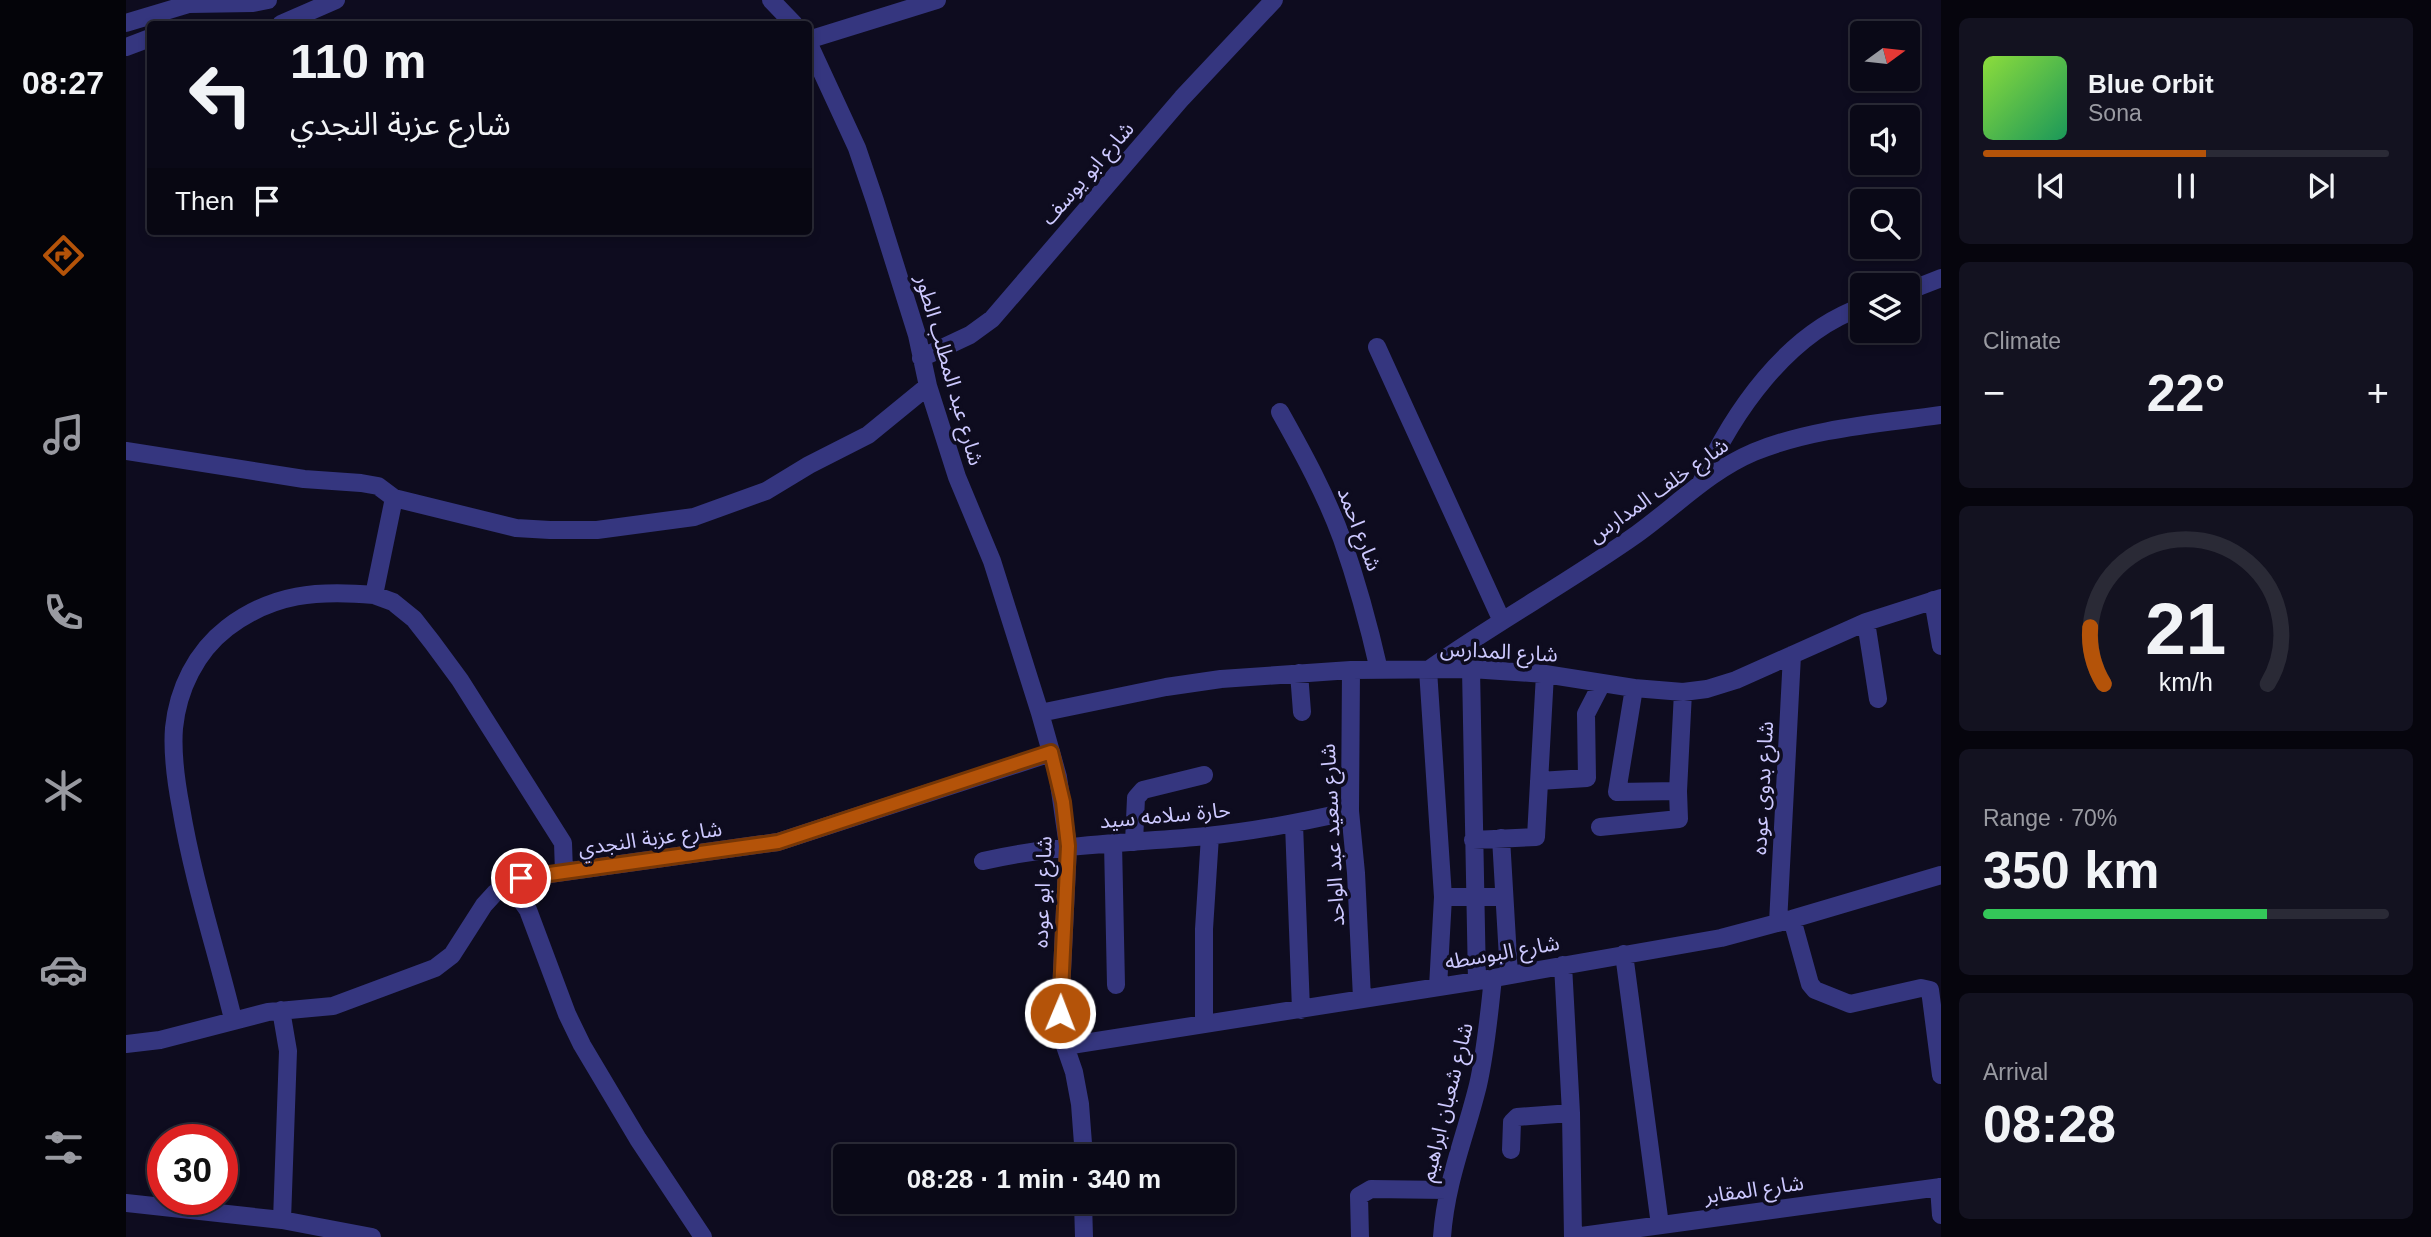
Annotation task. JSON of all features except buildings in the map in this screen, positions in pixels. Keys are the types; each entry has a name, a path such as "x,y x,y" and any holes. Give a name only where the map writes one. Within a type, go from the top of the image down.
{"street":[{"path":"126,23 189,4 253,3 268,0"},
{"path":"288,21 336,0"},
{"path":"771,0 791,21"},
{"path":"812,40 937,0"},
{"name":"شارع ابو يوسف","path":"921,358 971,335 992,319 1182,98 1274,0"},
{"path":"126,47 147,39"},
{"name":"شارع عبد المطلب الطور","path":"812,50 857,148 898,271 928,386 957,477 992,561 1040,713"},
{"path":"1920,286 1941,278"},
{"path":"1701,483 1736,415 1760,385 1816,332 1850,311"},
{"path":"1377,347 1502,619"},
{"path":"126,451 304,479 378,486 394,498 516,528 597,530 694,517 766,491 868,435 928,386"},
{"name":"شارع احمد","path":"1280,412 1313,473 1341,537 1363,603 1379,670"},
{"name":"شارع خلف المدارس","path":"1428,670 1502,619 1638,534 1701,483 1752,453 1789,440 1828,431 1941,415"},
{"path":"373,595 394,498"},
{"path":"233,1019 191,861 177,785 174,729 180,695 195,662 216,637 240,618 265,605 294,596 336,592 373,595 393,602 414,619 460,680 564,843 564,872"},
{"path":"1937,599 1941,646"},
{"name":"شارع المدارس","path":"1040,713 1166,687 1221,679 1351,670 1471,669 1545,674 1634,688 1682,692 1707,689 1736,680 1866,622 1937,599"},
{"path":"1866,622 1878,699"},
{"name":"شارع بدوى عوده","path":"1792,655 1785,921 1810,984 1815,990 1850,1004 1922,988 1930,990 1941,1075"},
{"path":"1471,669 1473,840 1477,897 1493,978"},
{"name":"شارع سعيد عبد الواحد","path":"1351,670 1350,811 1358,898 1362,998"},
{"path":"1428,670 1443,897 1438,987"},
{"path":"1300,673 1302,712"},
{"path":"1473,840 1536,837 1545,674"},
{"path":"1539,781 1587,778 1586,714 1602,683"},
{"path":"1634,688 1617,792 1678,791"},
{"path":"1600,827 1679,819 1682,692"},
{"name":"شارع ابو عوده","path":"1040,713 1063,802 1068,846 1060,1001 1065,1046 1074,1072 1080,1104 1083,1144"},
{"name":"شارع عزبة النجدي","path":"126,1044 160,1040 233,1019 281,1010 333,1006 435,968 452,955 484,905 509,883 521,878 778,842 1051,752"},
{"path":"1133,842 1136,798 1143,790 1204,775"},
{"name":"حارة سلامه سيد","path":"983,861 1068,846 1210,836 1294,824 1350,811"},
{"path":"1294,824 1301,1010"},
{"path":"1204,1024 1204,929 1210,836"},
{"path":"1493,978 1504,897 1501,838"},
{"path":"1113,843 1116,985"},
{"name":"شارع البوسطه","path":"1065,1046 1301,1010 1721,938 1941,875"},
{"path":"509,883 528,910 567,1014 582,1045 638,1139 704,1237"},
{"path":"1443,897 1504,897"},
{"path":"1624,954 1660,1225"},
{"path":"1563,965 1571,1113 1573,1237"},
{"name":"شارع شعبان ابراهيم","path":"1442,1237 1447,1190 1478,1085 1488,1032 1493,978"},
{"path":"281,1010 288,1051 282,1220"},
{"path":"1511,1150 1512,1122 1517,1117 1571,1113"},
{"path":"1940,1187 1941,1215"},
{"name":"شارع المقابر","path":"1573,1237 1940,1187"},
{"path":"1360,1237 1359,1196 1364,1191 1447,1190"},
{"path":"126,1203 282,1220 372,1237"},
{"path":"1083,1214 1084,1237"}],"route":[{"path":"521,878 778,842 1051,752 1067,824 1068,846 1060,1013"}]}
